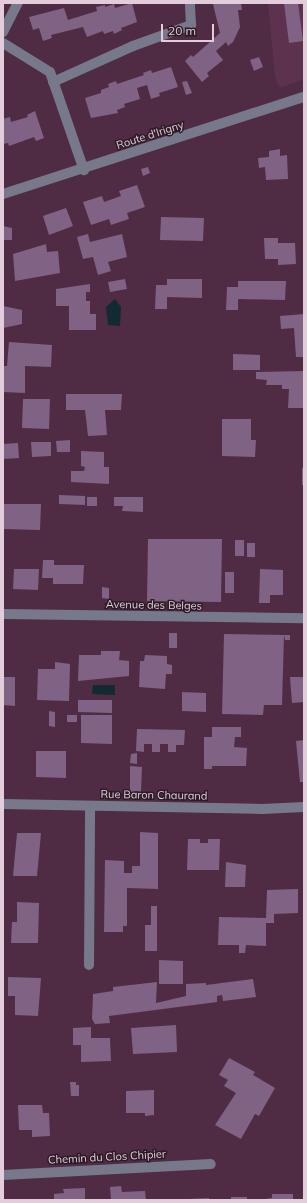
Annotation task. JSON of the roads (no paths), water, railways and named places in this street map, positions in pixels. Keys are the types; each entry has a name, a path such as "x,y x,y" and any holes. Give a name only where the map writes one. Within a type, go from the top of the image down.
{"street":[{"path":"3,32 18,3"},
{"path":"53,82 133,46 191,25 190,3"},
{"path":"3,44 43,66 50,72 84,170"},
{"name":"Route d'Irigny","path":"3,194 84,170 304,97"},
{"name":"Avenue des Belges","path":"3,614 304,618"},
{"name":"Rue Baron Chaurand","path":"3,804 262,809 304,807"},
{"path":"89,965 90,806"},
{"name":"Chemin du Clos Chipier","path":"3,1175 211,1164"}],"water":[{"path":"115,299 121,307 120,326 108,325 106,307"},
{"path":"93,685 115,685 115,695 92,694"}]}
